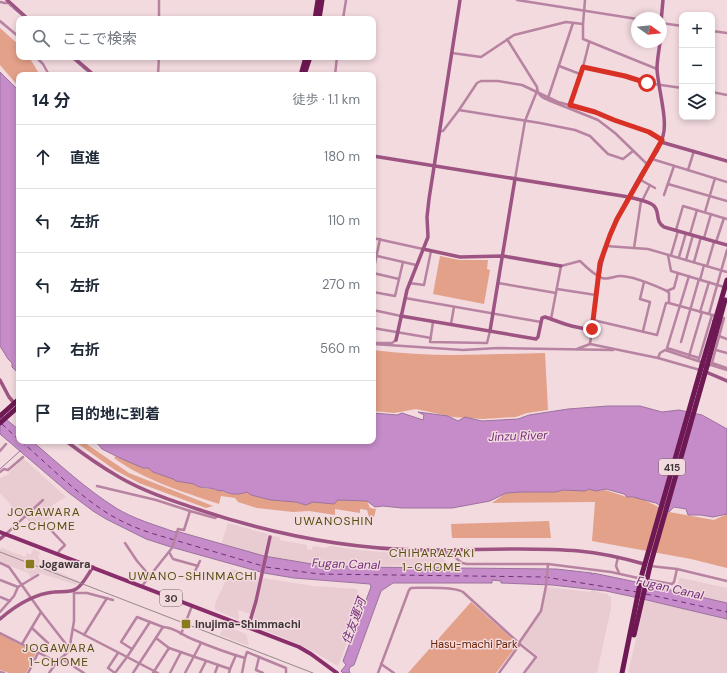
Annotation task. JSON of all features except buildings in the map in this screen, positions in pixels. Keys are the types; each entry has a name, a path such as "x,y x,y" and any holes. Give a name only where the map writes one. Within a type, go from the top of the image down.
{"highway":[{"path":"315,16 318,0"},
{"path":"319,16 322,0"},
{"path":"302,72 305,60"},
{"path":"305,72 309,60"},
{"name":"415","path":"718,318 726,299 727,280"},
{"name":"415","path":"624,673 643,580 726,289"},
{"path":"0,416 16,402"},
{"path":"0,423 16,410"}],"main road":[{"name":"30","path":"0,532 305,650 337,673"}],"street":[{"path":"159,0 159,16"},
{"path":"343,16 346,0"},
{"path":"376,344 392,343 396,340 409,283 428,237 427,211 460,0"},
{"path":"517,0 631,18"},
{"path":"585,0 582,24 583,39 589,43 657,69"},
{"path":"662,12 663,0"},
{"path":"0,2 5,3 8,1 25,16"},
{"path":"0,21 16,34"},
{"path":"452,53 481,57 514,35 566,22 582,24"},
{"path":"548,98 573,23"},
{"path":"667,23 679,25"},
{"path":"715,31 727,33"},
{"path":"507,39 533,81 540,96 598,120 615,133 648,165"},
{"path":"570,105 583,67 589,43"},
{"path":"590,344 600,263 606,246 617,219 662,141 664,130 657,69 659,48"},
{"path":"39,60 47,72"},
{"path":"76,60 90,72"},
{"path":"158,72 159,60"},
{"path":"335,72 337,60"},
{"path":"559,66 580,74"},
{"path":"583,67 625,76 647,83 679,87"},
{"path":"440,131 443,131 460,110 478,83 481,81 498,81 522,85 537,91 548,98 595,112 649,132 662,141 727,161"},
{"path":"433,321 430,342 487,343 525,121 537,91"},
{"path":"715,92 727,94"},
{"path":"460,110 566,128 590,136 608,154 623,160 633,151"},
{"path":"688,170 694,151"},
{"path":"376,156 629,197 653,205 657,210 660,225 727,245"},
{"path":"652,159 727,182"},
{"path":"664,196 674,166"},
{"path":"705,212 715,178"},
{"path":"639,180 655,188"},
{"path":"668,184 727,201"},
{"path":"634,248 641,201 650,186"},
{"path":"681,342 699,280 726,218 683,206 670,255 671,271 699,280 709,282 726,289"},
{"path":"679,258 697,210"},
{"path":"694,262 711,214"},
{"path":"686,260 689,234"},
{"path":"376,238 460,257 503,256 561,266 580,261 599,276 608,279 621,276 644,282 667,291 674,288 678,273"},
{"path":"376,253 380,239"},
{"path":"606,246 648,249 727,272"},
{"path":"704,367 716,350 720,336 717,285 727,250"},
{"path":"409,283 424,285 431,251"},
{"path":"376,256 416,265"},
{"path":"376,293 395,296 403,262"},
{"path":"552,319 561,266"},
{"path":"376,274 398,279"},
{"path":"689,276 667,348 688,356 727,381"},
{"path":"643,331 650,302 640,299 644,282"},
{"path":"688,356 709,282"},
{"path":"498,283 556,293"},
{"path":"557,289 596,296"},
{"path":"667,291 669,293 669,303"},
{"path":"405,298 541,322"},
{"path":"593,320 658,334 666,303 669,303"},
{"path":"669,303 718,318"},
{"path":"451,324 454,307"},
{"path":"376,310 536,339 538,337 542,318 545,317 570,326 582,329 592,329"},
{"path":"704,367 718,318"},
{"path":"376,329 431,338"},
{"path":"720,336 727,339"},
{"path":"376,344 463,350 498,348 612,350"},
{"path":"577,349 590,344 612,350 704,367 727,369"},
{"path":"658,358 660,353 665,350 688,356"},
{"path":"716,350 727,353"},
{"path":"0,380 9,397 16,404"},
{"path":"0,450 6,444"},
{"path":"70,444 98,464 137,486 218,516 259,528 324,541 369,547 434,550 577,550 648,563 727,581"},
{"path":"0,472 4,469 8,470 23,457"},
{"path":"97,486 156,500 190,512 215,518 218,516"},
{"path":"0,540 43,500"},
{"path":"142,587 172,548 177,531 184,530 190,512"},
{"path":"48,527 65,545 58,554"},
{"path":"248,628 270,537"},
{"path":"125,543 137,561 150,576"},
{"path":"434,550 435,552 451,554 462,563 467,564 548,564 619,574 667,584 672,584 674,582 677,569"},
{"path":"169,552 173,559 198,566"},
{"path":"618,557 616,566 619,574"},
{"path":"191,579 200,561"},
{"path":"0,563 10,567 41,612 70,648"},
{"path":"499,673 541,611 546,586 548,564"},
{"path":"50,673 57,662 68,653 70,648 73,629 74,591 92,567"},
{"path":"0,612 14,596 18,587 38,575"},
{"path":"0,580 18,587"},
{"path":"378,673 408,590 411,588 427,588 461,590 519,644 536,657 524,673"},
{"path":"0,619 14,607 32,598 51,592 74,591 113,600"},
{"path":"0,597 10,601"},
{"path":"84,635 107,598"},
{"path":"181,634 192,606"},
{"path":"22,644 41,612"},
{"path":"132,649 121,642 137,617 163,627 169,627 201,643 245,658"},
{"path":"118,653 108,668 115,673 127,658 150,622"},
{"path":"133,673 163,627"},
{"path":"32,628 48,642"},
{"path":"73,629 158,673"},
{"path":"0,633 57,662"},
{"path":"156,638 169,648 230,669"},
{"path":"185,673 201,643"},
{"path":"154,672 169,648"},
{"path":"28,673 38,652"},
{"path":"170,673 181,652"},
{"path":"242,673 247,652 286,668 286,673"},
{"path":"229,673 236,655"},
{"path":"259,657 256,672 263,673"},
{"path":"62,659 84,673"},
{"path":"200,673 206,661"},
{"path":"381,664 394,673"},
{"path":"215,673 218,665"},
{"path":"0,672 4,673"}],"shaded area":[{"path":"23,458 66,497 51,507 55,516 34,527 25,517 44,501 43,499 22,517 0,493 0,477 6,476"},
{"path":"228,523 268,534 264,556 221,545"},
{"path":"272,536 280,537 280,540 307,545 307,549 312,550 313,546 326,548 330,546 441,557 449,564 448,566 359,565 359,567 328,566 294,562 268,557"},
{"path":"2,548 25,557 27,553 31,555 33,549 40,552 38,557 40,559 39,564 79,581 77,585 39,573 31,578 28,573 0,562 0,549"},
{"path":"231,569 245,573 245,575 259,577 251,614 238,610 239,620 215,610 215,604"},
{"path":"263,578 313,586 357,589 362,604 338,666 307,648 252,625"},
{"path":"681,578 727,588 727,603 677,592 679,579"},
{"path":"547,587 590,592 592,590 608,594 608,596 611,597 611,608 597,673 526,673 538,656 521,642 541,612"},
{"path":"645,601 727,619 727,673 628,673"},
{"path":"224,625 246,634 249,646 220,635"}],"green space":[{"path":"0,28 16,42 16,60 31,60 38,72 16,72 16,84 0,65"},
{"path":"440,256 459,260 488,260 487,269 490,270 484,304 433,294"},
{"path":"376,350 437,355 545,353 548,410 527,413 516,417 483,419 453,417 416,409 394,413 376,411"},
{"path":"78,444 86,444 129,473 213,506 206,508 139,483 115,470"},
{"path":"116,456 143,468 148,468 153,472 176,481 194,484 202,488 222,490 226,493 240,494 247,492 251,495 271,500 296,502 306,505 313,502 338,500 367,501 370,508 376,509 374,517 369,517 367,510 360,509 360,513 335,509 335,515 309,511 293,512 257,508 238,502 235,498 221,496 219,504 178,490 138,473 114,458"},
{"path":"589,489 596,491 605,490 627,497 640,498 669,512 714,520 727,514 727,568 691,559 592,541 595,502 492,503 506,493 556,492 563,490 585,491"},
{"path":"549,521 551,538 452,538 451,524"},
{"name":"Hasu-machi Park","path":"471,602 518,644 496,673 408,673"},
{"path":"0,634 36,653 26,673 9,673 0,670"}],"water":[{"path":"0,72 16,88 16,371 12,367 12,363 0,346"},
{"name":"Jinzu River","path":"608,406 640,406 662,412 679,410 702,415 727,429 727,514 713,517 688,515 686,509 674,507 669,512 656,503 633,497 627,497 624,494 606,489 596,491 589,489 585,491 563,490 556,492 506,493 490,501 452,508 375,507 367,501 338,500 334,504 313,502 306,505 296,502 271,500 251,495 247,492 241,494 231,494 222,490 220,491 176,481 153,472 148,468 143,468 120,458 102,449 98,444 376,444 376,413 397,415 402,413 423,420 424,415 418,412 448,416 458,421 465,417 482,421 518,419 529,415 568,409"},
{"path":"0,414 16,427 16,444 36,444 94,493 116,508 145,522 175,532 176,531 264,556 312,564 359,567 556,569 592,573 592,575 593,573 727,603 727,619 606,591 552,585 501,583 501,581 492,580 492,583 393,583 381,591 354,665 350,667 350,673 343,673 341,671 346,665 343,661 371,587 370,584 294,578 264,573 146,539 93,511 69,493 0,434"}],"waterway":[{"path":"9,5 22,16"},
{"path":"74,60 88,72"},
{"path":"0,469 20,451"}],"ferry route":[{"path":"2,424 16,437"},
{"path":"24,444 80,493 101,509 120,520 154,534 263,566"},
{"path":"266,567 319,574 545,577 637,592"},
{"path":"646,594 727,612"}],"tram line":[{"path":"0,552 313,673"}],"place":[{"name":"Jogawara","path":"30,564"},
{"name":"Inujima-Shimmachi","path":"186,624"}],"district":[{"name":"JOGAWARA 3-CHOME","path":"44,519"},
{"name":"UWANOSHIN","path":"334,521"},
{"name":"CHIHARAZAKI 1-CHOME","path":"432,560"},
{"name":"UWANO-SHINMACHI","path":"193,576"},
{"name":"JOGAWARA 1-CHOME","path":"59,655"}],"route":[{"path":"592,329 600,263 610,235 617,219 643,172 660,146 662,140 649,132 595,112 570,105 583,67 625,76 647,83"}],"water label":[{"name":"Fugan Canal","path":"346,564"},
{"name":"Fugan Canal","path":"670,588"},
{"name":"住友運河","path":"354,621"}]}
